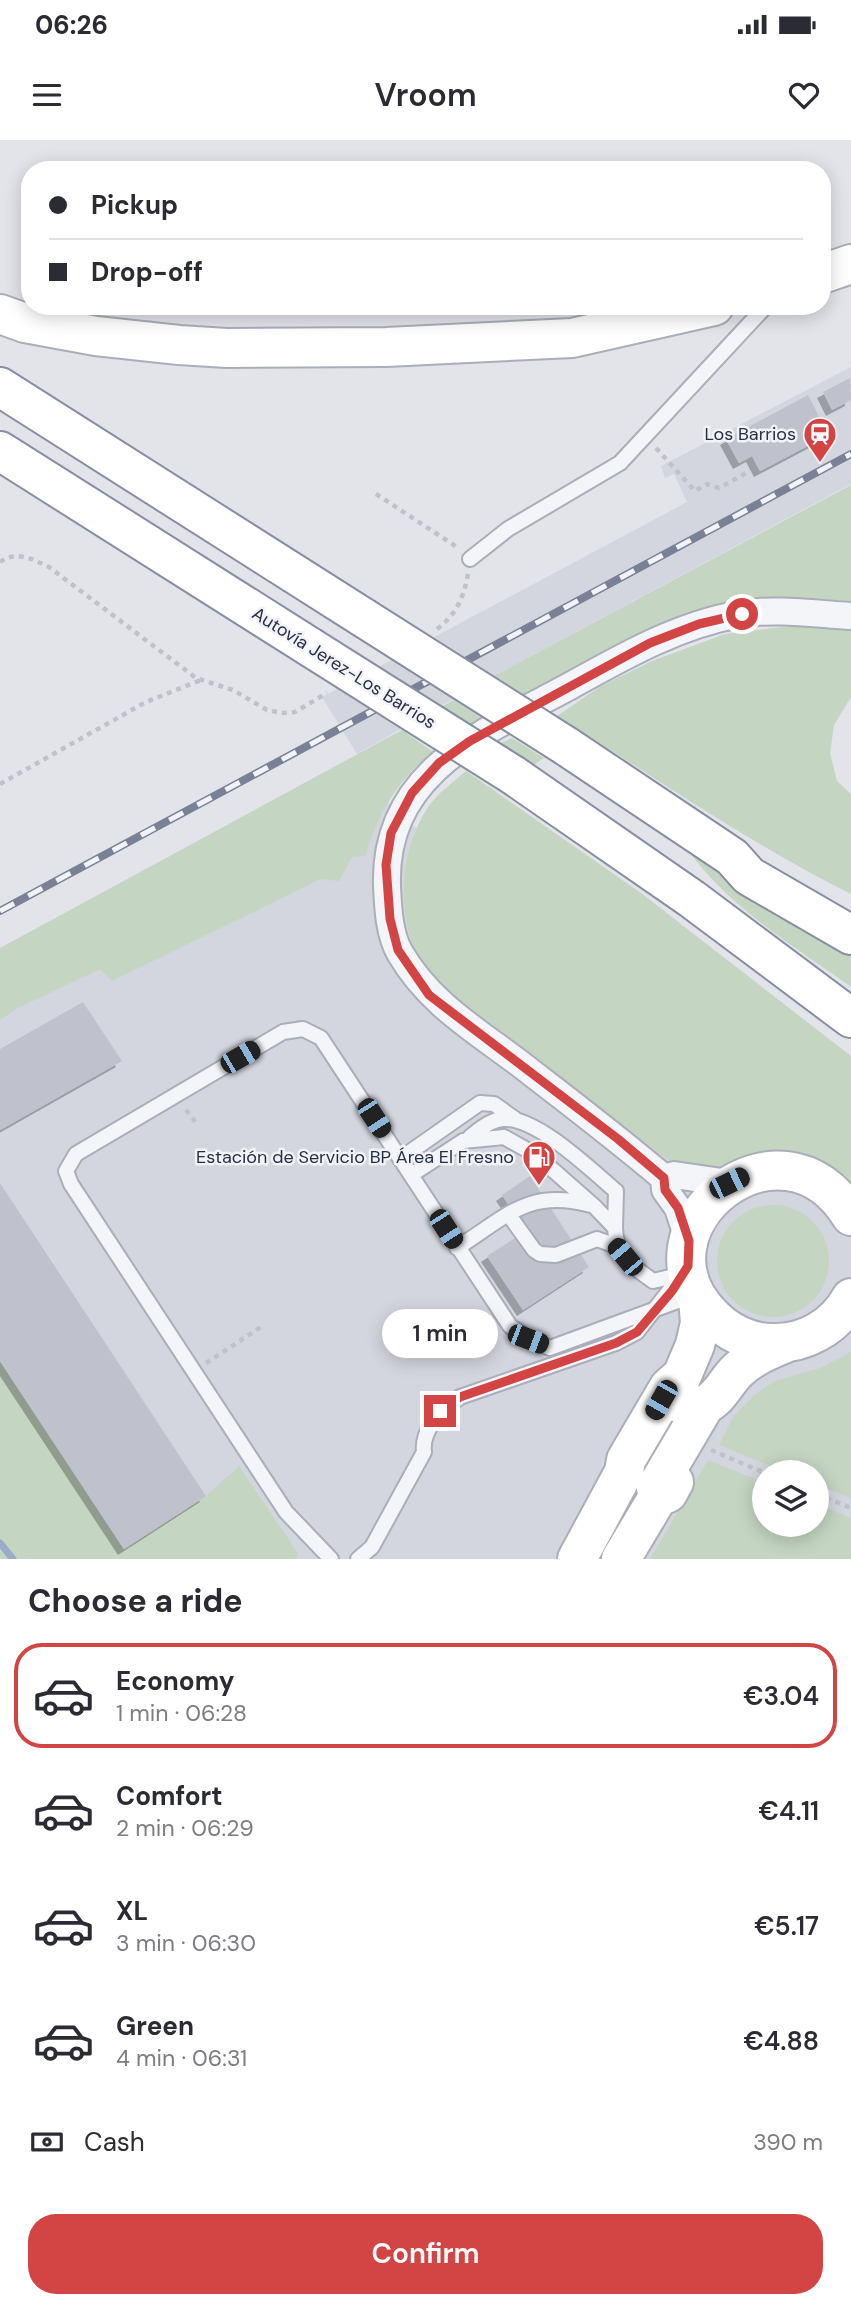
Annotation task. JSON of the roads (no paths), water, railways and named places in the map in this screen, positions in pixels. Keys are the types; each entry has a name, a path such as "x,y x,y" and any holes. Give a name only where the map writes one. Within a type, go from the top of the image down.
{"main road":[{"path":"831,271 851,264"},
{"path":"0,314 25,323 96,336 226,348 386,347 572,338 675,315"},
{"path":"0,387 566,746 732,857 749,876 851,935"},
{"name":"Autovía Jerez-Los Barrios","path":"0,450 513,775 692,899 851,1018"},
{"path":"732,857 757,862 851,916"},
{"path":"577,1559 624,1472 626,1460 668,1387 679,1378 695,1345 700,1323 691,1275 703,1208 729,1183 763,1171 799,1174 831,1191 851,1216"},
{"path":"691,1275 718,1323 733,1333 768,1343 819,1331"},
{"path":"621,1559 658,1497 656,1488 705,1405 716,1399 736,1371 754,1357 819,1331 835,1320 851,1298"}],"street":[{"path":"691,1275 678,1208 665,1190 664,1178 618,1139 429,995 398,950 390,919 386,865 391,833 412,793 439,763 459,748 650,643 699,624 742,614 851,616"},
{"path":"664,1178 674,1175 729,1183"}],"lane":[{"path":"470,559 508,529 620,463 758,315"},
{"path":"331,1559 286,1512 67,1178 71,1158 283,1032 303,1029 321,1038 510,1326 528,1339 550,1348 660,1306 691,1275"},
{"path":"400,1159 480,1103 494,1104 550,1139 616,1191 616,1246"},
{"path":"411,1175 491,1122 516,1120"},
{"path":"464,1142 491,1136 517,1142 595,1207 615,1228"},
{"path":"457,1248 526,1204 546,1198 566,1198 595,1207"},
{"path":"509,1214 534,1250 540,1254 556,1255 597,1239 616,1246 634,1268 653,1281 691,1275"},
{"path":"358,1559 372,1546 424,1452 422,1440 440,1411 460,1397 616,1343 637,1332 691,1275"}],"waterway":[{"path":"0,1543 13,1559"}],"railway":[{"path":"0,911 851,454"}],"place":[{"name":"Los Barrios","path":"820,464"},
{"name":"Estación de Servicio BP Área El Fresno","path":"539,1187"}]}
